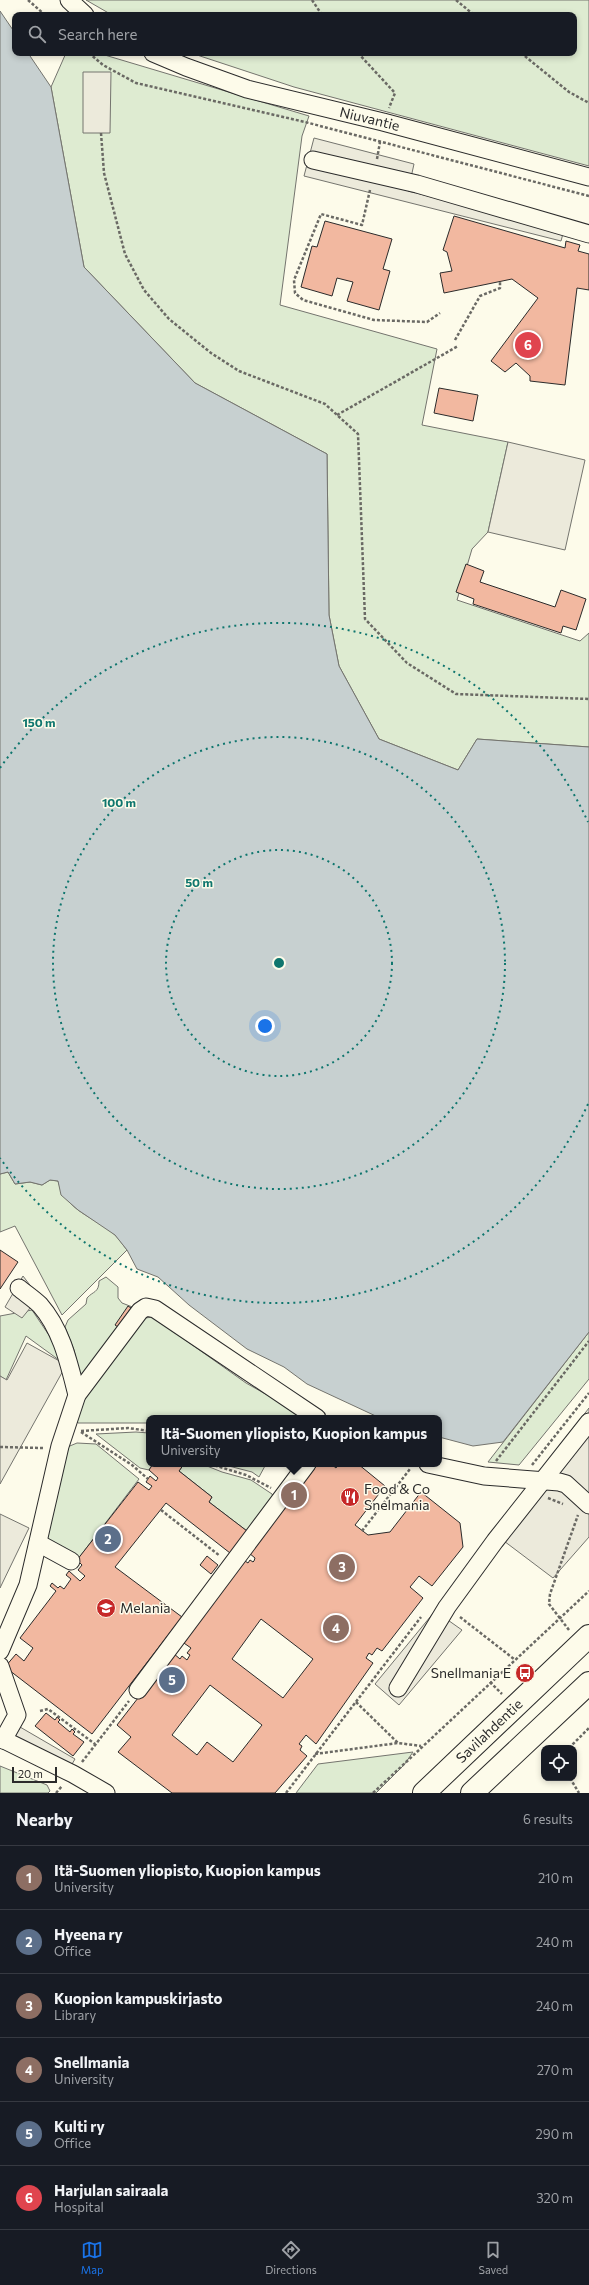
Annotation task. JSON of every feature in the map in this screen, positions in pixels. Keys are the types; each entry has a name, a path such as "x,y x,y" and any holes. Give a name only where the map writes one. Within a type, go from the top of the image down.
{"main road":[{"name":"Savilahdentie","path":"424,1793 589,1636"},
{"path":"472,1793 589,1683"}],"street":[{"path":"69,0 82,12"},
{"name":"Niuvantie","path":"160,56 247,89 383,122 589,177"},
{"path":"313,160 374,174 535,217 589,234"},
{"path":"18,1288 40,1305 54,1325 66,1355 77,1395"},
{"path":"0,1651 28,1585 38,1543 68,1438 77,1395 140,1312 146,1307 156,1309 313,1415"},
{"path":"398,1688 447,1607 495,1540 589,1422"},
{"path":"138,1690 305,1467"},
{"path":"442,1467 538,1487 566,1484 581,1511"},
{"path":"38,1543 71,1561"},
{"path":"0,1666 17,1715 2,1739 73,1774 106,1793"}],"path":[{"path":"28,0 42,12"},
{"path":"312,0 320,12"},
{"path":"456,0 470,12"},
{"path":"92,56 103,65 136,83 380,142 589,196"},
{"path":"361,56 396,93 383,122"},
{"path":"525,56 569,92 589,103"},
{"path":"101,133 104,173 125,254 144,290 169,319 211,353 239,371 325,404 358,434 364,619 407,663 456,694 589,699"},
{"path":"380,142 362,225 321,214 294,280 295,292 303,300 374,320 427,322 440,313"},
{"path":"454,340 480,296 500,288 500,282"},
{"path":"338,415 458,346"},
{"path":"484,1476 589,1341"},
{"path":"0,1447 12,1449 128,1428 146,1431"},
{"path":"68,1438 132,1465 148,1479"},
{"path":"220,1467 246,1475 266,1484 282,1497"},
{"path":"362,1531 410,1469"},
{"path":"538,1487 570,1507"},
{"path":"161,1510 232,1565"},
{"path":"560,1619 549,1604 550,1594 581,1511"},
{"path":"373,1793 514,1659 560,1619 589,1591"},
{"path":"447,1607 514,1659"},
{"path":"286,1793 416,1623"},
{"path":"73,1774 138,1690"},
{"path":"356,1702 398,1743"},
{"path":"40,1711 48,1709 95,1744"},
{"path":"572,1745 589,1728"},
{"path":"315,1754 398,1743 422,1746"},
{"path":"572,1781 579,1793"}],"green space":[{"path":"86,0 589,0 589,166 294,87 200,56 577,56 577,12 107,12"},
{"path":"65,56 108,56 309,116 302,136 280,305 437,349 422,425 508,442 488,532 472,549 457,600 580,641 589,633 589,747 477,739 458,770 379,739 339,666 329,615 327,454 195,383 84,267 51,87"},
{"path":"8,1172 15,1184 30,1182 42,1185 50,1180 58,1181 67,1200 74,1207 107,1228 115,1235 127,1250 62,1315 15,1226 0,1232 0,1174"},
{"path":"106,1277 118,1287 118,1298 122,1303 135,1308 81,1382 74,1350 65,1327 68,1320 86,1304 87,1298 97,1290 99,1281"},
{"path":"32,1310 67,1362 63,1363 26,1336 6,1380 0,1376 0,1316"},
{"path":"153,1317 246,1383 303,1415 146,1415 146,1423 78,1423 75,1418 80,1402 145,1318"},
{"path":"589,1332 589,1379 519,1465 488,1462"},
{"path":"146,1433 146,1467 151,1467 149,1470 140,1468 96,1434"},
{"path":"77,1443 96,1444 139,1479 78,1559 45,1541 65,1448"},
{"path":"182,1467 210,1467 251,1480 272,1494 274,1498 247,1531 209,1502 212,1497 179,1471"},
{"path":"233,1467 264,1467 259,1477 252,1472"},
{"path":"413,1752 404,1765 376,1793 296,1793 318,1764"},
{"path":"0,1766 47,1785 50,1791 48,1793 0,1793"}],"shaded area":[{"path":"0,11 12,29 12,56 30,56 51,87 84,267 195,383 327,454 329,615 339,666 379,739 458,770 477,739 589,747 589,1332 503,1442 473,1446 442,1438 442,1415 374,1415 307,1384 284,1367 247,1349 189,1305 158,1277 137,1269 127,1250 115,1235 78,1210 61,1195 58,1181 50,1180 42,1185 30,1182 15,1184 8,1172 0,1174"},
{"path":"83,72 111,72 110,133 83,133"},
{"path":"314,138 414,164 408,191 564,230 561,241 304,176"},
{"path":"508,442 585,460 565,550 488,532"},
{"path":"23,1276 39,1297 22,1318 5,1307"},
{"path":"27,1343 63,1363 64,1369 0,1484 0,1376 7,1380"},
{"path":"589,1408 589,1537 553,1578 492,1532"},
{"path":"0,1514 29,1528 0,1588"},
{"path":"435,1611 462,1630 399,1705 375,1684"},
{"path":"20,1727 75,1759 68,1771 12,1742"}],"building":[{"path":"454,216 565,248 566,241 580,245 578,251 589,254 589,290 577,288 565,385 530,381 530,376 516,363 505,372 491,361 538,298 512,279 444,293 440,273 452,271 447,252 443,250"},
{"path":"325,221 392,239 383,269 390,271 379,310 347,301 353,282 337,278 332,296 301,287 312,246 317,247"},
{"path":"439,388 478,395 473,421 434,413"},
{"path":"466,564 484,571 480,582 555,607 561,590 586,599 576,630 563,626 561,633 473,604 474,599 456,592"},
{"path":"0,1250 18,1262 0,1289"},
{"path":"128,1306 131,1308 118,1327 115,1325"},
{"name":"Melania","path":"151,1467 182,1467 179,1471 212,1497 209,1502 247,1531 230,1553 166,1503 115,1567 182,1617 92,1734 5,1667 16,1654 24,1661 33,1648 20,1638 56,1591 50,1586 52,1583 58,1588 60,1586 64,1589 71,1579 66,1575 69,1571 80,1581 85,1576 78,1570 82,1565 77,1560 138,1482 149,1490 152,1486 146,1482 150,1476 156,1481 158,1478 149,1470"},
{"path":"316,1467 362,1467 385,1486 355,1525 368,1535 390,1532 421,1492 460,1523 463,1547 432,1586 419,1576 410,1587 423,1598 382,1651 377,1648 372,1655 369,1653 366,1658 373,1663 316,1744 306,1735 299,1744 302,1746 300,1750 307,1756 275,1793 172,1793 118,1752 131,1737 117,1725 173,1653 180,1659 182,1656 187,1660 190,1655 187,1653 191,1648 181,1641 245,1561 248,1563 250,1560 253,1562 255,1558 249,1553","holes":["261,1619 313,1659 283,1698 232,1659","210,1685 262,1725 233,1762 207,1742 197,1755 172,1735"]},
{"path":"207,1556 218,1565 211,1574 200,1565"},
{"path":"46,1713 55,1720 57,1717 60,1720 58,1722 70,1732 72,1729 75,1732 73,1734 84,1742 73,1756 35,1726"}],"place":[{"name":"Harjulan sairaala","path":"528,345"},
{"name":"Itä-Suomen yliopisto, Kuopion kampus","path":"294,1495"},
{"name":"Food & Co Snelmania","path":"350,1497"},
{"name":"Hyeena ry","path":"108,1539"},
{"name":"Kuopion kampuskirjasto","path":"342,1567"},
{"name":"Melania","path":"106,1608"},
{"name":"Snellmania","path":"336,1628"},
{"name":"Snellmania E","path":"525,1673"},
{"name":"Kulti ry","path":"172,1680"}]}
